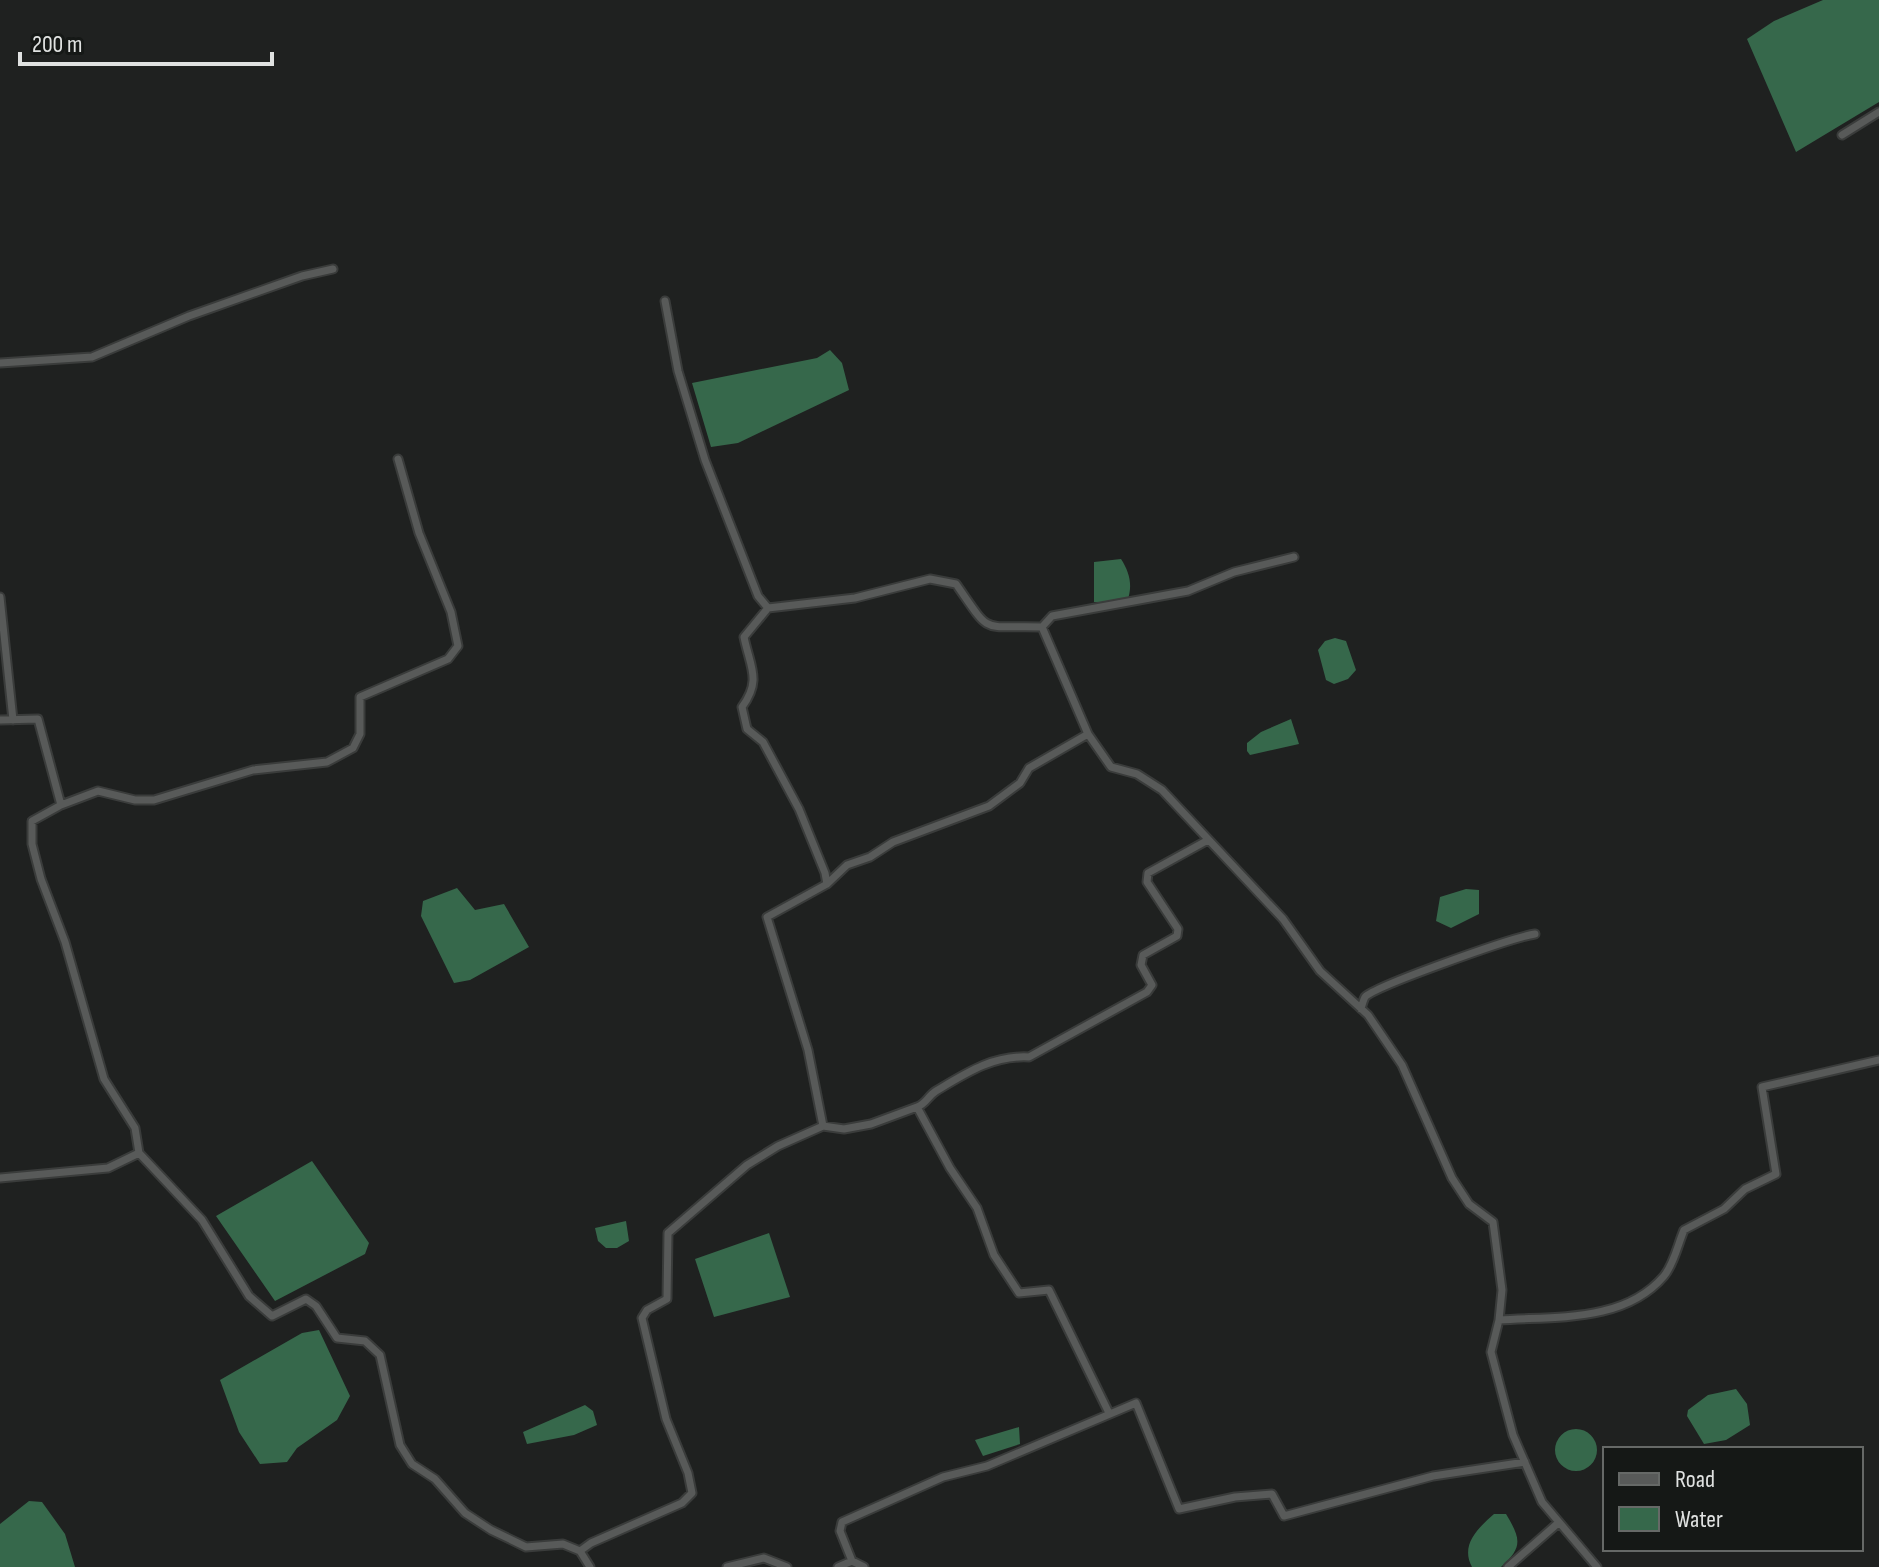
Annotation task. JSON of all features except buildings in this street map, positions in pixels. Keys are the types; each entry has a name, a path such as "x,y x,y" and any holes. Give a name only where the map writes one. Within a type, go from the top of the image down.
{"street":[{"path":"1842,135 1879,112"},
{"path":"0,363 92,357 115,350 189,316 302,276 333,269"},
{"path":"665,301 678,371 705,460 739,552 758,596 768,608"},
{"path":"398,459 419,533 451,612 458,646 448,659 360,697 360,734 353,748 327,762 253,770 154,800 135,800 98,791 61,805 32,821 32,844 65,942 104,1079 135,1128 139,1153 202,1220 249,1296 272,1316 306,1299 316,1306 337,1338 365,1341 380,1355 400,1445 412,1464 435,1479 465,1513 526,1547 563,1544 580,1551 590,1567"},
{"path":"827,884 799,809 763,742 747,729 742,707 753,692 755,680 744,637 768,608 855,598 930,579 956,584 979,621 996,629 1042,627 1052,616 1188,591 1234,572 1294,557"},
{"path":"0,597 13,720"},
{"path":"1042,627 1088,734 1111,767 1137,774 1162,790 1283,919 1320,971 1361,1009 1402,1065 1452,1178 1469,1204 1493,1222 1502,1290 1491,1352 1525,1462 1542,1502 1557,1524 1597,1567"},
{"path":"0,720 38,719 61,805"},
{"path":"823,1126 808,1050 767,917 827,884 847,865 870,857 893,842 989,806 1020,783 1029,768 1088,734"},
{"path":"580,1551 604,1537 682,1503 692,1493 688,1473 666,1419 642,1318 647,1310 667,1299 668,1233 747,1165 823,1126 844,1129 871,1124 917,1107 932,1093 982,1063 1008,1056 1029,1057 1147,992 1152,985 1141,965 1143,955 1177,936 1178,929 1147,882 1148,873 1208,840"},
{"path":"1361,1009 1366,997 1382,988 1478,950 1535,934"},
{"path":"1499,1320 1604,1312 1644,1295 1666,1274 1684,1230 1724,1209 1745,1189 1776,1174 1762,1087 1879,1060"},
{"path":"917,1107 950,1168 977,1208 994,1255 1019,1293 1049,1290 1109,1413"},
{"path":"0,1178 108,1168 139,1153"},
{"path":"864,1567 852,1561 840,1531 842,1522 943,1477 987,1466 1136,1403 1179,1509 1235,1497 1272,1494 1284,1516 1433,1476 1525,1462"},
{"path":"1508,1567 1557,1524"},
{"path":"727,1567 764,1558 787,1567"},
{"path":"838,1567 852,1561"}],"water":[{"path":"1823,0 1879,0 1879,102 1796,152 1747,39 1774,21"},
{"path":"830,350 842,363 849,390 738,443 711,447 692,383 817,358"},
{"path":"1121,559 1130,580 1127,602 1094,602 1094,562"},
{"path":"1335,638 1346,641 1356,670 1348,679 1334,684 1326,680 1318,650 1325,641"},
{"path":"1291,719 1299,744 1250,755 1247,743 1261,732"},
{"path":"457,888 475,910 504,904 529,947 470,980 454,983 421,916 423,901"},
{"path":"1466,889 1479,890 1479,914 1451,928 1436,921 1440,897"},
{"path":"312,1161 369,1243 365,1254 275,1301 216,1216"},
{"path":"626,1221 629,1241 617,1248 606,1248 598,1241 595,1228"},
{"path":"769,1233 790,1297 714,1317 695,1259"},
{"path":"319,1330 350,1396 337,1420 297,1448 287,1462 260,1464 239,1432 220,1380 302,1333"},
{"path":"1736,1389 1747,1404 1750,1425 1726,1440 1704,1444 1687,1416 1688,1410 1708,1395"},
{"path":"585,1405 593,1411 597,1425 574,1435 527,1444 523,1432"},
{"path":"1019,1427 1020,1444 983,1456 975,1440"},
{"path":"1576,1429 1591,1435 1597,1450 1591,1465 1576,1471 1561,1465 1555,1450 1561,1435"},
{"path":"29,1501 42,1502 65,1534 75,1567 0,1567 0,1524"},
{"path":"1494,1514 1506,1514 1517,1536 1516,1548 1501,1567 1472,1567 1469,1544"}]}
